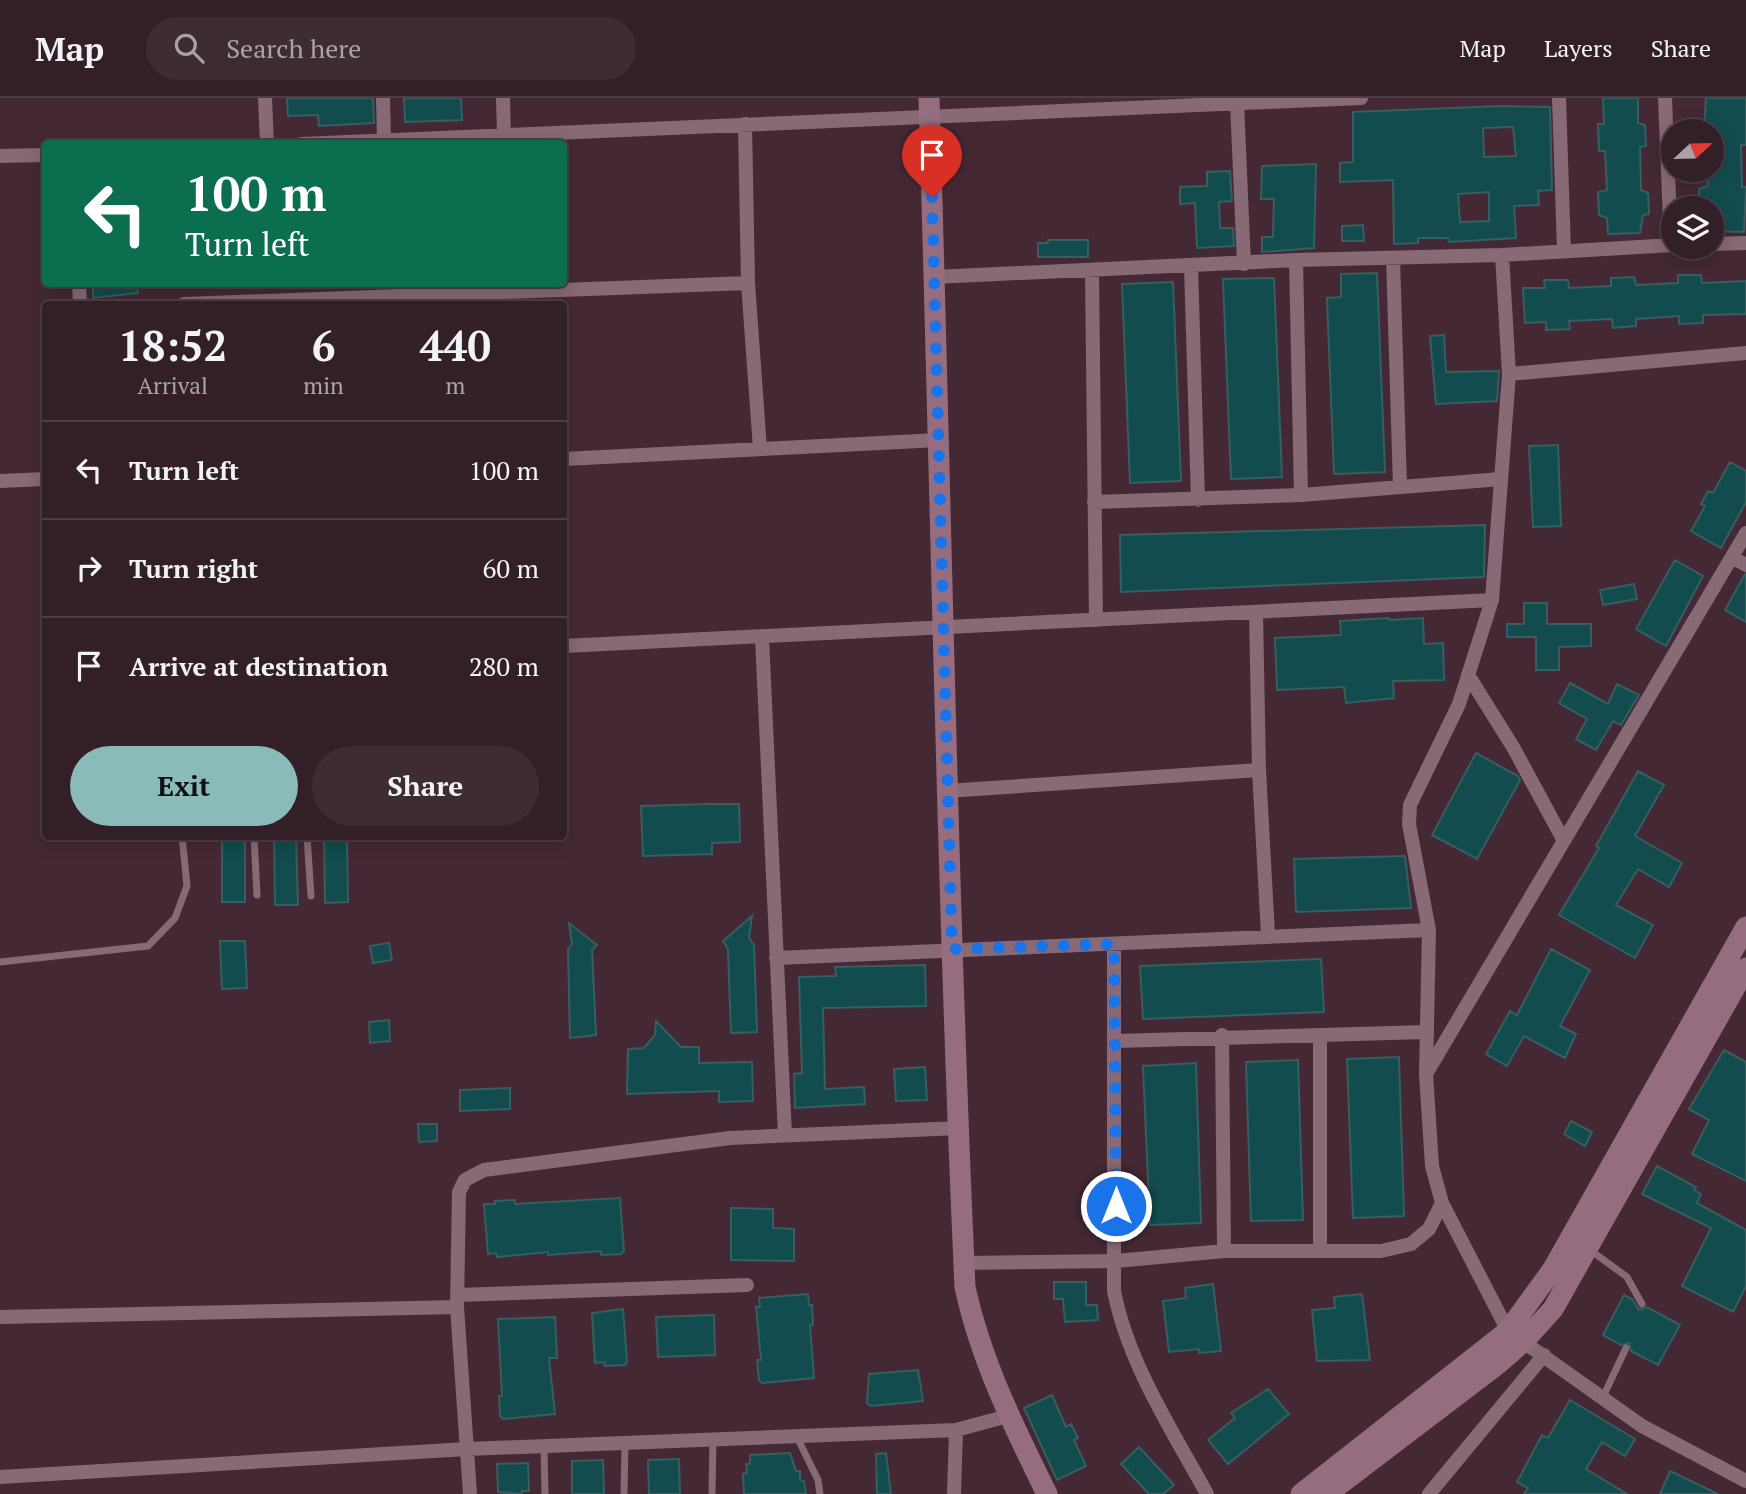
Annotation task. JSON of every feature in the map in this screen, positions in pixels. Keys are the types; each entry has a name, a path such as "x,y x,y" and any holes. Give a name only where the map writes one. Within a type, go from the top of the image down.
{"street":[{"path":"265,98 267,140"},
{"path":"383,98 384,140"},
{"path":"503,98 504,135"},
{"path":"983,98 984,114"},
{"path":"442,140 745,124 929,107 984,114 1075,104 1237,103 1361,98"},
{"path":"1559,98 1564,251"},
{"path":"1665,98 1670,196"},
{"path":"1237,103 1244,264"},
{"path":"929,107 945,629 946,791 964,1262 971,1314 1008,1416 1046,1494"},
{"path":"745,124 748,283 760,449"},
{"path":"0,156 42,155"},
{"path":"1724,244 1746,243"},
{"path":"934,277 1296,260 1502,255 1661,246"},
{"path":"1502,255 1509,374 1492,600 1459,704 1410,805 1409,824 1429,930 1425,1032 1431,1152 1442,1203 1516,1336 1642,1426 1746,1481"},
{"path":"1393,258 1400,487"},
{"path":"1296,260 1301,495"},
{"path":"1191,266 1198,500"},
{"path":"1092,271 1096,620"},
{"path":"266,301 748,283"},
{"path":"1509,374 1746,353"},
{"path":"567,458 939,440"},
{"path":"0,481 42,479"},
{"path":"1094,502 1301,495 1501,479"},
{"path":"1426,1074 1746,533"},
{"path":"1732,557 1746,565"},
{"path":"567,646 1492,600"},
{"path":"1256,612 1259,771 1268,935"},
{"path":"762,638 785,1135"},
{"path":"1468,675 1513,747 1564,841"},
{"path":"946,791 1259,771"},
{"path":"776,958 1429,930"},
{"path":"1301,1494 1516,1336 1553,1269 1645,1126 1702,1025 1744,935"},
{"path":"1114,944 1114,1291 1119,1316 1148,1385 1207,1494"},
{"path":"1702,1025 1746,968"},
{"path":"1116,1041 1222,1035 1425,1032"},
{"path":"1222,1035 1224,1251"},
{"path":"1320,1035 1320,1251"},
{"path":"1327,1494 1563,1295 1588,1249 1645,1126"},
{"path":"470,1494 457,1301 459,1192 465,1180 484,1170 730,1138 959,1128"},
{"path":"964,1262 1116,1261 1224,1251 1381,1251 1411,1244 1429,1229 1442,1203"},
{"path":"0,1317 457,1301 747,1285"},
{"path":"1429,1494 1544,1355"},
{"path":"0,1477 467,1449 956,1430 1008,1416"},
{"path":"954,1494 956,1430"}],"lane":[{"path":"0,962 148,946 176,918 187,886 182,840"},
{"path":"254,840 257,894"},
{"path":"307,840 311,896"},
{"path":"1588,1249 1627,1277 1642,1304"},
{"path":"1602,1397 1626,1348"},
{"path":"797,1436 817,1480 820,1494"},
{"path":"712,1494 713,1440"},
{"path":"624,1494 625,1443"},
{"path":"544,1446 545,1494"}],"building":[{"path":"287,98 373,98 374,123 319,126 318,115 288,116"},
{"path":"404,98 461,98 462,120 405,122"},
{"path":"1603,98 1638,98 1638,123 1645,125 1646,146 1640,147 1641,190 1648,193 1649,214 1643,215 1640,233 1608,234 1607,218 1599,215 1598,192 1607,190 1605,151 1599,151 1598,124 1604,124"},
{"path":"1706,98 1746,98 1746,145 1741,145 1742,187 1746,187 1744,232 1724,231 1724,196 1699,196 1699,189 1708,186 1708,182 1724,182 1724,119 1705,119"},
{"path":"1501,106 1550,107 1552,190 1538,191 1539,205 1514,206 1516,238 1449,242 1448,238 1418,238 1418,243 1394,244 1393,180 1340,182 1340,163 1353,162 1353,112","holes":["1513,127 1516,156 1484,157 1483,128","1489,192 1489,221 1460,222 1458,194"]},
{"path":"1316,164 1314,248 1262,252 1262,237 1273,237 1274,199 1261,199 1262,166"},
{"path":"1230,171 1232,201 1219,202 1220,228 1233,228 1234,246 1197,248 1195,203 1180,204 1180,187 1207,186 1207,172"},
{"path":"1363,225 1364,241 1342,241 1342,226"},
{"path":"1048,240 1088,240 1088,257 1038,257 1038,243 1048,243"},
{"path":"1377,273 1385,472 1334,474 1327,298 1341,297 1341,274"},
{"path":"1678,275 1701,275 1702,283 1746,281 1746,314 1703,315 1703,323 1679,324 1679,316 1636,319 1636,326 1613,328 1612,319 1569,321 1570,329 1546,330 1546,322 1525,323 1523,288 1545,288 1544,280 1568,280 1569,288 1611,286 1611,278 1634,277 1636,285 1678,283"},
{"path":"1274,278 1282,477 1231,479 1223,279"},
{"path":"1173,282 1181,481 1130,483 1122,284"},
{"path":"93,287 137,287 138,293 93,298"},
{"path":"1444,335 1446,372 1499,371 1497,401 1436,404 1430,336"},
{"path":"1558,445 1561,526 1533,527 1529,446"},
{"path":"1730,462 1746,471 1746,502 1721,548 1691,531 1705,506 1701,504 1708,491 1713,493"},
{"path":"1485,525 1484,577 1121,592 1120,535"},
{"path":"1675,560 1703,576 1666,646 1636,629"},
{"path":"1746,575 1746,622 1725,610"},
{"path":"1634,584 1637,599 1603,605 1600,590"},
{"path":"1524,603 1547,603 1547,624 1591,624 1591,646 1559,647 1559,670 1536,670 1536,637 1507,637 1507,624 1524,624"},
{"path":"1423,618 1424,644 1443,643 1444,680 1393,681 1394,698 1346,703 1344,687 1277,690 1275,638 1341,635 1340,621"},
{"path":"1570,683 1608,704 1617,684 1639,695 1621,725 1613,721 1596,750 1576,739 1587,719 1559,703"},
{"path":"1476,753 1518,776 1520,780 1477,859 1432,835"},
{"path":"1638,771 1664,785 1635,836 1682,863 1669,887 1638,869 1616,905 1653,925 1635,958 1559,915 1599,848 1596,846"},
{"path":"739,804 740,842 712,843 712,854 643,856 641,806"},
{"path":"222,840 245,840 245,902 222,902"},
{"path":"274,840 296,840 298,905 275,905"},
{"path":"324,840 347,840 348,902 325,903"},
{"path":"1405,856 1411,908 1296,912 1294,859"},
{"path":"752,916 749,938 754,945 757,1032 731,1033 728,949 723,941"},
{"path":"569,923 597,945 592,950 596,1035 570,1038 568,949 572,944"},
{"path":"220,941 245,941 247,988 222,989"},
{"path":"389,943 392,960 373,963 370,946"},
{"path":"1551,949 1590,970 1560,1026 1576,1034 1565,1058 1524,1036 1507,1066 1486,1054 1510,1011 1517,1015"},
{"path":"1321,959 1324,1012 1143,1019 1140,966"},
{"path":"925,965 926,1006 823,1008 825,1089 864,1087 865,1104 795,1108 794,1074 802,1073 799,977 836,976 835,967"},
{"path":"389,1020 390,1041 370,1043 369,1022"},
{"path":"656,1021 681,1047 699,1047 699,1063 752,1062 753,1101 719,1102 719,1091 627,1094 628,1049 644,1048 655,1035"},
{"path":"1724,1050 1746,1062 1746,1181 1692,1154 1709,1120 1689,1109"},
{"path":"1399,1057 1404,1216 1353,1218 1347,1059"},
{"path":"1298,1060 1303,1220 1251,1221 1246,1062"},
{"path":"1196,1063 1201,1223 1150,1225 1143,1066"},
{"path":"925,1067 927,1100 896,1101 894,1069"},
{"path":"510,1088 510,1109 460,1111 460,1090"},
{"path":"1571,1121 1592,1132 1585,1146 1564,1134"},
{"path":"418,1124 437,1124 437,1141 419,1142"},
{"path":"1657,1166 1696,1187 1694,1190 1701,1194 1697,1203 1746,1230 1746,1286 1733,1312 1682,1286 1711,1228 1642,1194"},
{"path":"620,1198 624,1251 621,1254 601,1255 601,1251 548,1255 548,1252 497,1257 496,1253 488,1254 484,1204 515,1200 515,1204"},
{"path":"731,1208 773,1209 773,1228 794,1229 794,1261 731,1260"},
{"path":"1054,1282 1086,1282 1086,1305 1097,1305 1098,1320 1065,1322 1063,1299 1054,1299"},
{"path":"1213,1284 1221,1351 1199,1353 1199,1349 1169,1352 1163,1301 1186,1298 1185,1288"},
{"path":"808,1294 809,1305 812,1305 813,1325 810,1325 814,1378 762,1383 759,1380 757,1360 761,1360 756,1307 760,1307 759,1298"},
{"path":"1362,1294 1370,1360 1317,1361 1312,1310 1335,1308 1334,1297"},
{"path":"1624,1295 1632,1299 1639,1310 1647,1307 1680,1325 1658,1365 1631,1351 1629,1343 1621,1345 1603,1335"},
{"path":"623,1309 627,1361 625,1365 605,1366 604,1362 595,1363 592,1313"},
{"path":"714,1315 715,1355 658,1357 656,1317"},
{"path":"555,1317 557,1358 549,1358 555,1414 503,1419 500,1416 499,1396 502,1396 498,1319"},
{"path":"918,1370 923,1401 871,1406 867,1403 869,1374"},
{"path":"1268,1389 1289,1414 1228,1464 1208,1440 1235,1418 1231,1413"},
{"path":"1052,1395 1066,1427 1071,1424 1078,1438 1074,1440 1086,1466 1057,1480 1024,1408"},
{"path":"1570,1400 1635,1439 1625,1456 1602,1442 1586,1469 1627,1494 1524,1494 1528,1488 1517,1482 1542,1435 1548,1438"},
{"path":"1139,1447 1174,1485 1163,1494 1149,1494 1121,1464"},
{"path":"790,1453 796,1471 800,1471 800,1480 804,1481 806,1494 744,1494 743,1474 747,1473 746,1464 750,1464 750,1455"},
{"path":"886,1453 891,1494 877,1494 876,1454"},
{"path":"679,1459 680,1494 649,1494 648,1460"},
{"path":"603,1460 604,1494 572,1494 572,1461"},
{"path":"528,1463 529,1491 522,1491 522,1494 498,1492 497,1464"},
{"path":"1670,1471 1718,1494 1660,1494"}],"route":[{"path":"932,197 952,949 1114,944 1116,1206"}]}
